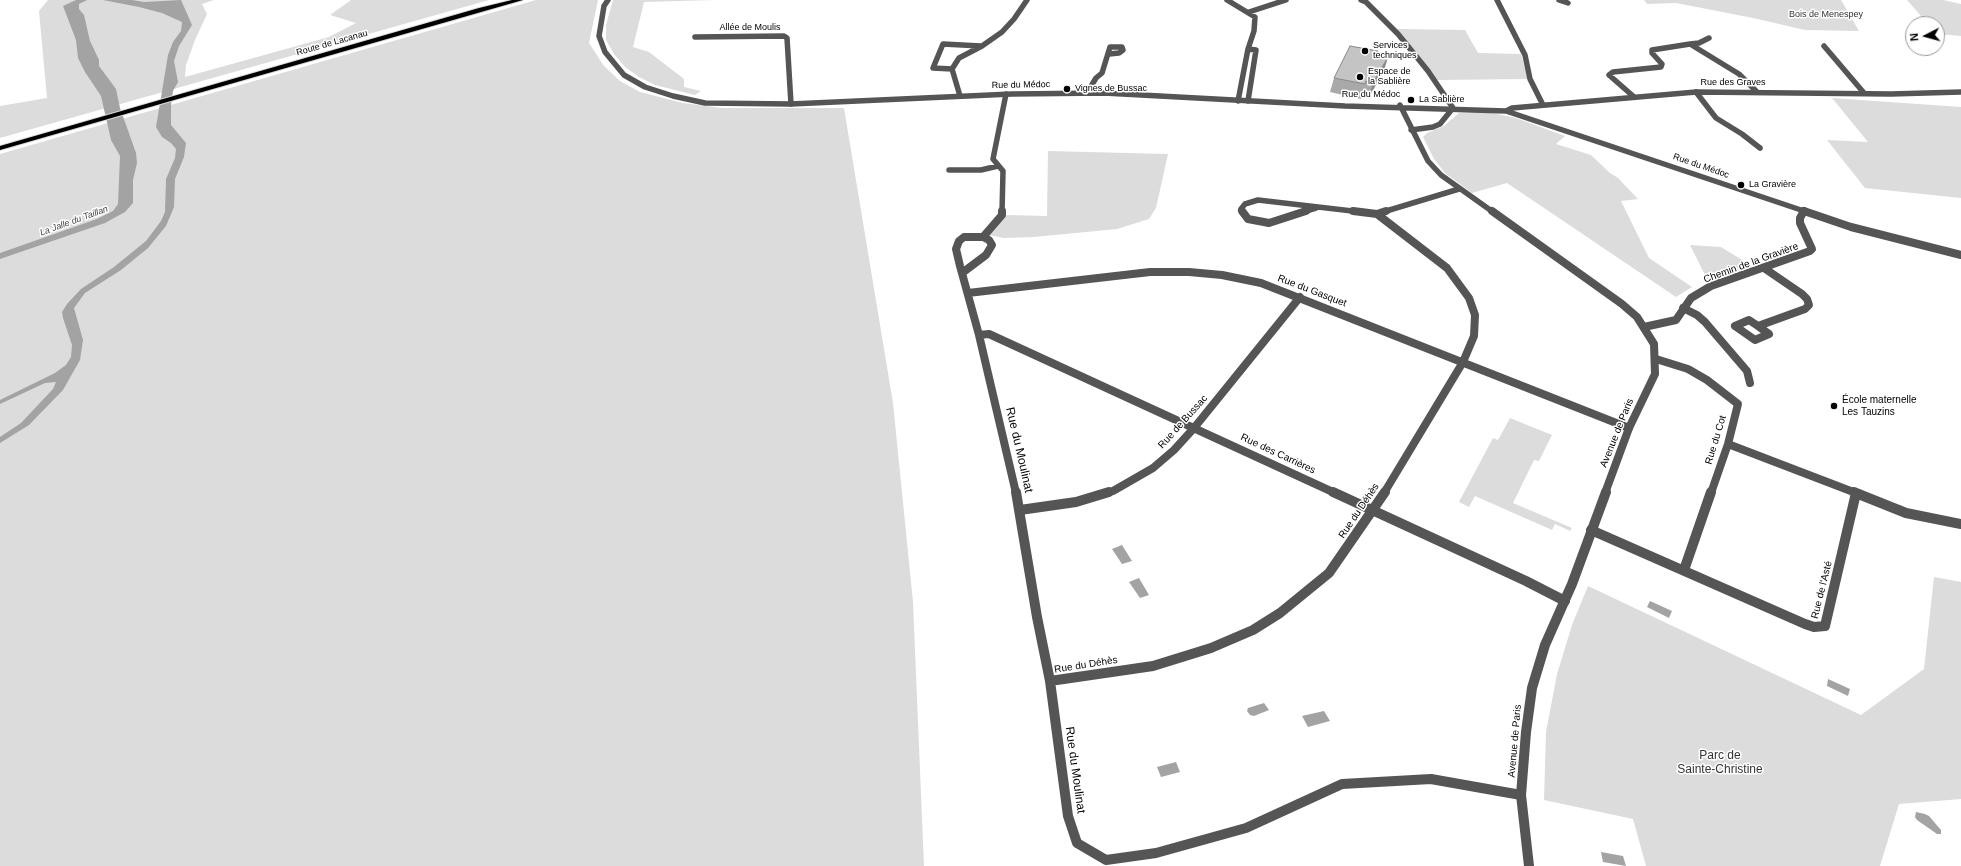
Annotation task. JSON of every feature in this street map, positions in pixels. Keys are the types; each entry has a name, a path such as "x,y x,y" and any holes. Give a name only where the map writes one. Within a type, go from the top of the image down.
{"main road":[{"name":"Route de Lacanau","path":"482,9 520,0"},
{"name":"Route de Lacanau","path":"0,148 506,1"}],"street":[{"name":"Rue du Médoc","path":"608,0 603,3 599,31 602,46 619,70 634,82 673,96 705,103 742,105 791,104 821,106 960,96 1087,93 1307,105 1402,108 1451,106 1506,111 1804,211 1874,233 1961,255"},
{"path":"960,96 952,69 959,58 982,46 1002,32 1027,0"},
{"path":"1227,0 1255,17 1254,31 1248,49 1238,101"},
{"path":"1249,12 1286,0"},
{"path":"1497,0 1525,55 1530,79 1543,105"},
{"path":"1559,0 1568,3"},
{"path":"1364,1 1398,34 1428,70 1451,106 1440,124 1411,130"},
{"name":"Allée de Moulis","path":"695,37 784,36 787,38 791,104"},
{"path":"1633,96 1609,75 1613,72 1661,67 1662,64 1652,53 1652,50 1699,43 1709,38"},
{"path":"952,69 933,68 943,44 982,46"},
{"path":"1690,44 1738,74 1756,91"},
{"path":"1824,46 1864,93"},
{"path":"1248,49 1256,50 1248,101"},
{"path":"1087,93 1096,78 1102,73 1109,54"},
{"path":"1696,92 1716,118 1742,134 1760,148"},
{"name":"Rue des Graves","path":"1506,111 1512,108 1633,96 1696,92 1961,92"},
{"path":"962,273 972,267 991,249 992,245 989,240 983,237 1002,215 1003,171 993,159 1006,94"},
{"name":"Avenue de Paris","path":"1402,108 1411,130 1428,161 1441,175 1622,304 1636,317 1654,344 1656,359 1655,374 1629,428 1565,601 1551,630 1532,688 1526,732 1521,795 1529,866"},
{"path":"949,170 981,170 998,166"},
{"name":"Rue du Déhès","path":"1377,214 1459,189"},
{"name":"Rue du Déhès","path":"1050,681 1152,666 1211,648 1253,630 1280,613 1329,574 1374,510 1463,362 1474,336 1475,315 1469,298 1447,268 1377,214 1362,211 1316,208 1258,200 1245,204 1241,209 1243,214 1248,219 1269,223 1316,208"},
{"name":"Chemin de la Gravière","path":"1644,327 1676,320 1691,298 1711,286 1805,254 1812,248 1800,223 1800,218 1804,211"},
{"name":"Rue du Moulinat","path":"983,237 964,237 956,244 1020,510 1037,617 1050,681 1068,816 1077,843 1106,860 1156,853 1246,828 1342,784 1432,779 1521,795"},
{"path":"1758,326 1805,309 1809,305 1807,299 1802,294 1764,268"},
{"name":"Rue du Gasquet","path":"968,293 1150,272 1190,272 1222,275 1261,283 1300,297 1629,428"},
{"name":"Rue de Bussac","path":"1020,510 1076,502 1113,491 1153,468 1174,450 1194,428 1300,297"},
{"path":"1683,308 1701,319 1738,360 1747,371 1750,383"},
{"name":"Rue des Carrières","path":"979,335 989,334 1374,510 1526,581 1565,601"},
{"name":"Rue du Cot","path":"1656,359 1688,369 1707,380 1738,404 1728,444 1684,570"},
{"path":"1728,444 1906,513 1961,524"},
{"name":"Rue de l'Asté","path":"1591,530 1805,624 1814,627 1825,626 1856,493"}],"green space":[{"path":"48,0 214,0 202,4 207,14 186,65 185,77 329,37 356,23 330,15 351,0 489,0 0,138 0,106 47,98 39,11"},
{"path":"536,0 598,0 589,43 604,66 620,81 640,92 683,103 722,108 844,108 893,403 913,602 924,866 0,866 0,154"},
{"path":"613,0 715,0 644,2 633,47 649,52 684,79 684,87 701,91 695,95 655,85 639,77 625,67 614,54 606,40 606,25"},
{"name":"Bois de Menespey","path":"1644,0 1841,0 1859,31 1805,30 1676,3 1647,4"},
{"path":"1907,0 1943,0 1961,4 1961,36 1945,35 1945,16 1921,16"},
{"path":"1397,29 1465,30 1478,53 1521,54 1528,79 1437,80"},
{"path":"1832,98 1961,107 1961,198 1865,188 1827,140 1868,142"},
{"path":"1488,112 1516,118 1565,136 1556,144 1591,155 1610,173 1618,178 1638,199 1621,201 1649,258 1692,287 1676,297 1507,183 1472,193 1445,173 1434,159 1423,137 1427,133 1444,126 1459,113"},
{"path":"1048,151 1168,154 1156,208 1149,219 1117,229 1034,237 1004,238 988,235 1007,215 1047,216"},
{"path":"1690,245 1721,247 1752,266 1708,281"},
{"path":"1510,418 1552,435 1539,461 1534,460 1513,503 1572,528 1570,531 1555,524 1552,530 1475,496 1469,507 1459,502 1493,438 1498,440"},
{"name":"Parc de Sainte-Christine","path":"1934,577 1961,582 1961,799 1899,804 1880,866 1646,866 1633,819 1544,800 1546,732 1557,674 1572,625 1588,586 1861,715 1924,669"}],"shaded area":[{"path":"76,0 87,0 79,4 79,9 84,15 90,41 99,60 99,66 116,89 120,108 136,153 137,163 133,180 133,203 125,212 105,223 0,259 0,253 97,219 113,211 118,204 120,156 111,140 101,96 85,72 78,58 76,40 63,6"},
{"path":"103,0 132,0 144,2 181,0 192,25 179,46 174,61 178,82 173,91 171,125 186,143 184,157 175,179 174,207 166,226 148,248 121,270 85,293 74,308 83,340 80,360 63,390 29,425 0,443 0,437 21,423 53,389 56,382 45,383 0,404 0,400 55,373 66,365 71,357 72,345 62,312 67,304 81,289 114,267 146,241 161,221 165,212 166,179 175,158 176,149 171,143 162,137 156,127 168,55 173,42 181,31 182,22 162,13"},
{"path":"1122,545 1132,561 1122,564 1112,549"},
{"path":"1139,578 1149,595 1140,598 1129,582"},
{"path":"1650,601 1672,611 1669,618 1647,607"},
{"path":"1828,679 1850,689 1848,696 1827,686"},
{"path":"1264,703 1269,710 1254,716 1250,715 1247,711 1248,708"},
{"path":"1324,711 1330,721 1308,727 1302,716"},
{"path":"1176,762 1180,772 1161,777 1157,767"},
{"path":"1916,812 1929,816 1941,830 1941,834 1937,834 1917,820 1915,817"},
{"path":"1601,852 1623,856 1626,866 1603,862"}],"building":[{"path":"1350,46 1378,51 1377,52 1385,54 1384,56 1388,57 1373,83 1366,81 1365,84 1334,78"}],"place":[{"name":"Services techniques","path":"1365,51"},
{"name":"Espace de la Sablière","path":"1360,77"},
{"name":"Vignes de Bussac","path":"1067,89"},
{"name":"La Sablière","path":"1411,100"},
{"name":"La Gravière","path":"1741,185"},
{"name":"École maternelle Les Tauzins","path":"1834,406"}],"water label":[{"name":"La Jalle du Taillan","path":"74,221"}]}
